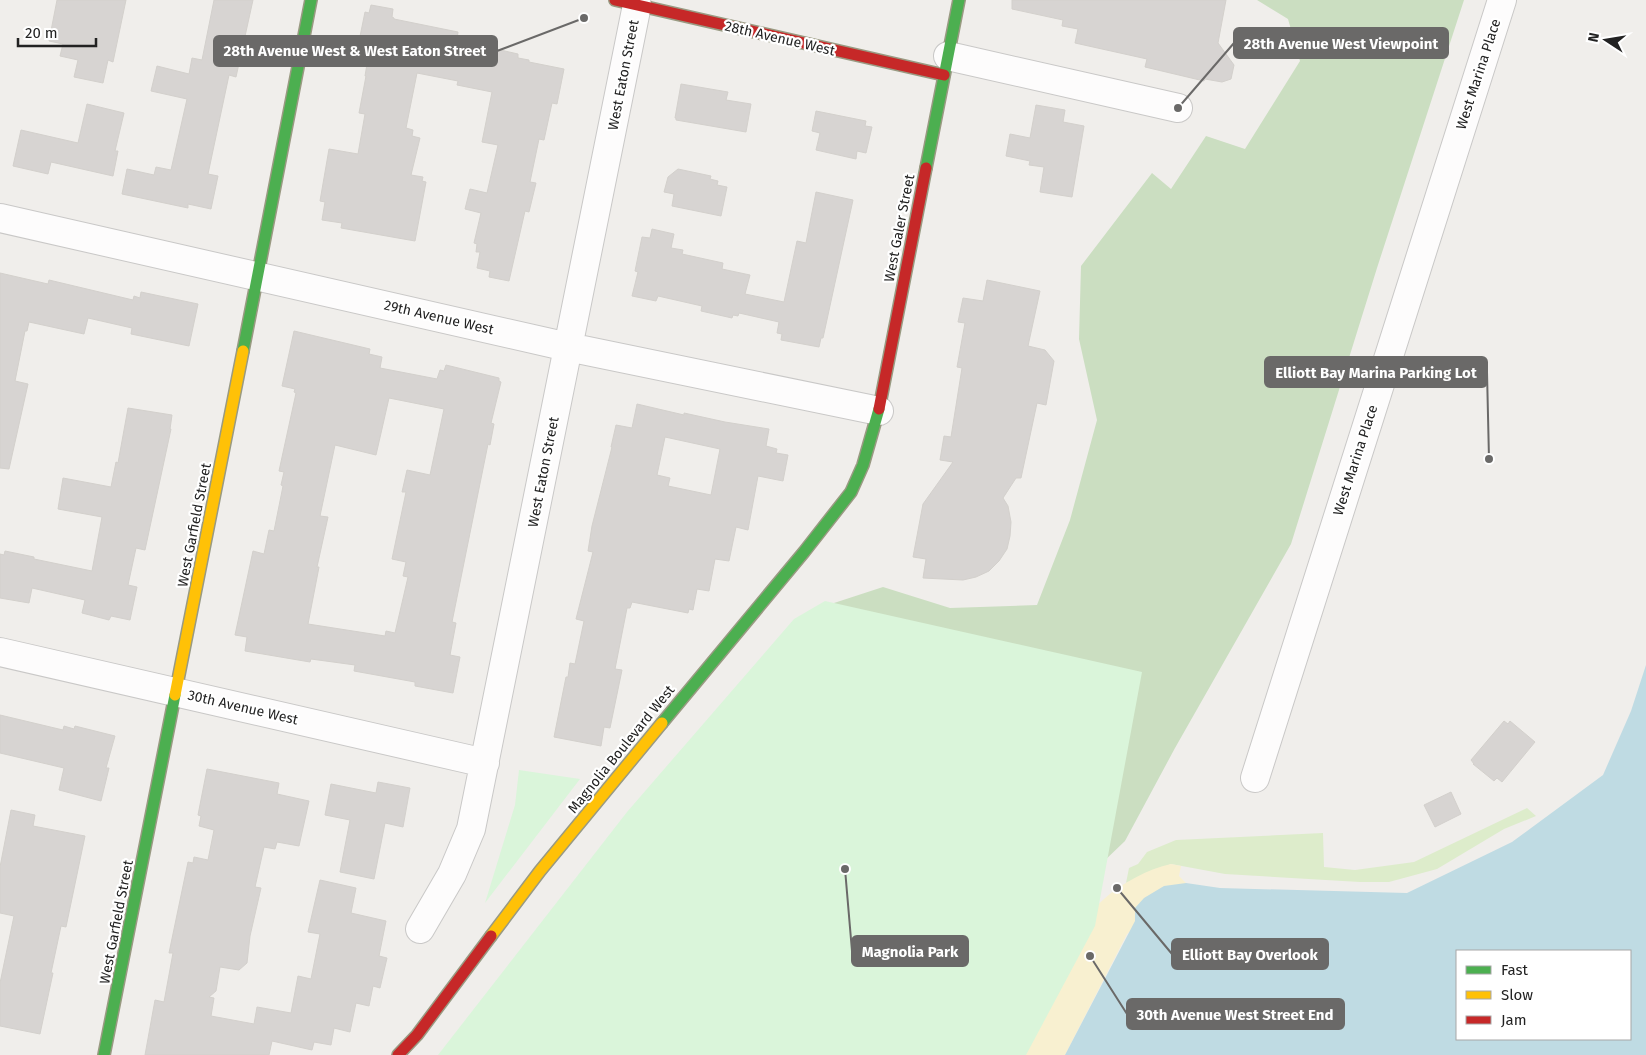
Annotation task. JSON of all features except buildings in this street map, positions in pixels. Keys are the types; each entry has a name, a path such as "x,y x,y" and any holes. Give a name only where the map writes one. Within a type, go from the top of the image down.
{"street":[{"name":"West Garfield Street","path":"104,1055 177,692 311,0"},
{"name":"West Galer Street","path":"865,460 879,411 959,0"},
{"name":"West Marina Place","path":"1255,778 1502,0"},
{"name":"28th Avenue West","path":"626,2 946,66 1178,108"},
{"name":"West Eaton Street","path":"420,929 452,874 471,829 568,346 626,2"},
{"name":"29th Avenue West","path":"0,218 568,346 879,411"},
{"name":"Magnolia Boulevard West","path":"398,1055 417,1035 540,871 804,552 850,492 865,460"},
{"name":"30th Avenue West","path":"0,652 485,763"}],"green space":[{"path":"1257,0 1464,0 1377,268 1291,544 1175,748 1125,841 1031,931 834,603 883,587 950,608 1037,605 1070,520 1097,420 1079,339 1081,266 1152,173 1171,189 1206,136 1245,149 1300,61 1288,19"},
{"path":"825,601 1142,672 1095,926 1026,1055 438,1055 627,812 794,619"},
{"path":"519,770 580,779 485,903 515,805"},
{"path":"1527,808 1536,816 1504,829 1437,869 1389,882 1225,874 1171,864 1126,883 1129,868 1138,864 1147,852 1176,840 1323,833 1324,867 1355,870 1414,862"}],"sand":[{"path":"1171,864 1181,866 1179,876 1186,883 1127,934 1065,1055 1010,1055 1088,917 1102,901 1127,882 1153,869"}],"water":[{"path":"1646,665 1646,1055 1065,1055 1135,921 1135,908 1144,898 1164,886 1186,883 1220,888 1407,893 1512,842 1603,775 1631,711"}],"traffic: fast":[{"path":"243,351 311,0"},
{"path":"926,168 959,0"},
{"path":"662,723 804,552 851,492 863,465 879,409"},
{"path":"104,1055 175,695"}],"traffic: slow":[{"path":"175,695 243,351"},
{"path":"491,936 540,871 662,723"}],"traffic: jam":[{"path":"615,0 944,75"},
{"path":"879,409 926,168"},
{"path":"398,1055 417,1035 491,936"}],"place":[{"name":"28th Avenue West & West Eaton Street","path":"584,18"},
{"name":"28th Avenue West Viewpoint","path":"1178,108"},
{"name":"Elliott Bay Marina Parking Lot","path":"1489,459"},
{"name":"Magnolia Park","path":"845,869"},
{"name":"Elliott Bay Overlook","path":"1117,888"},
{"name":"30th Avenue West Street End","path":"1090,956"}]}
